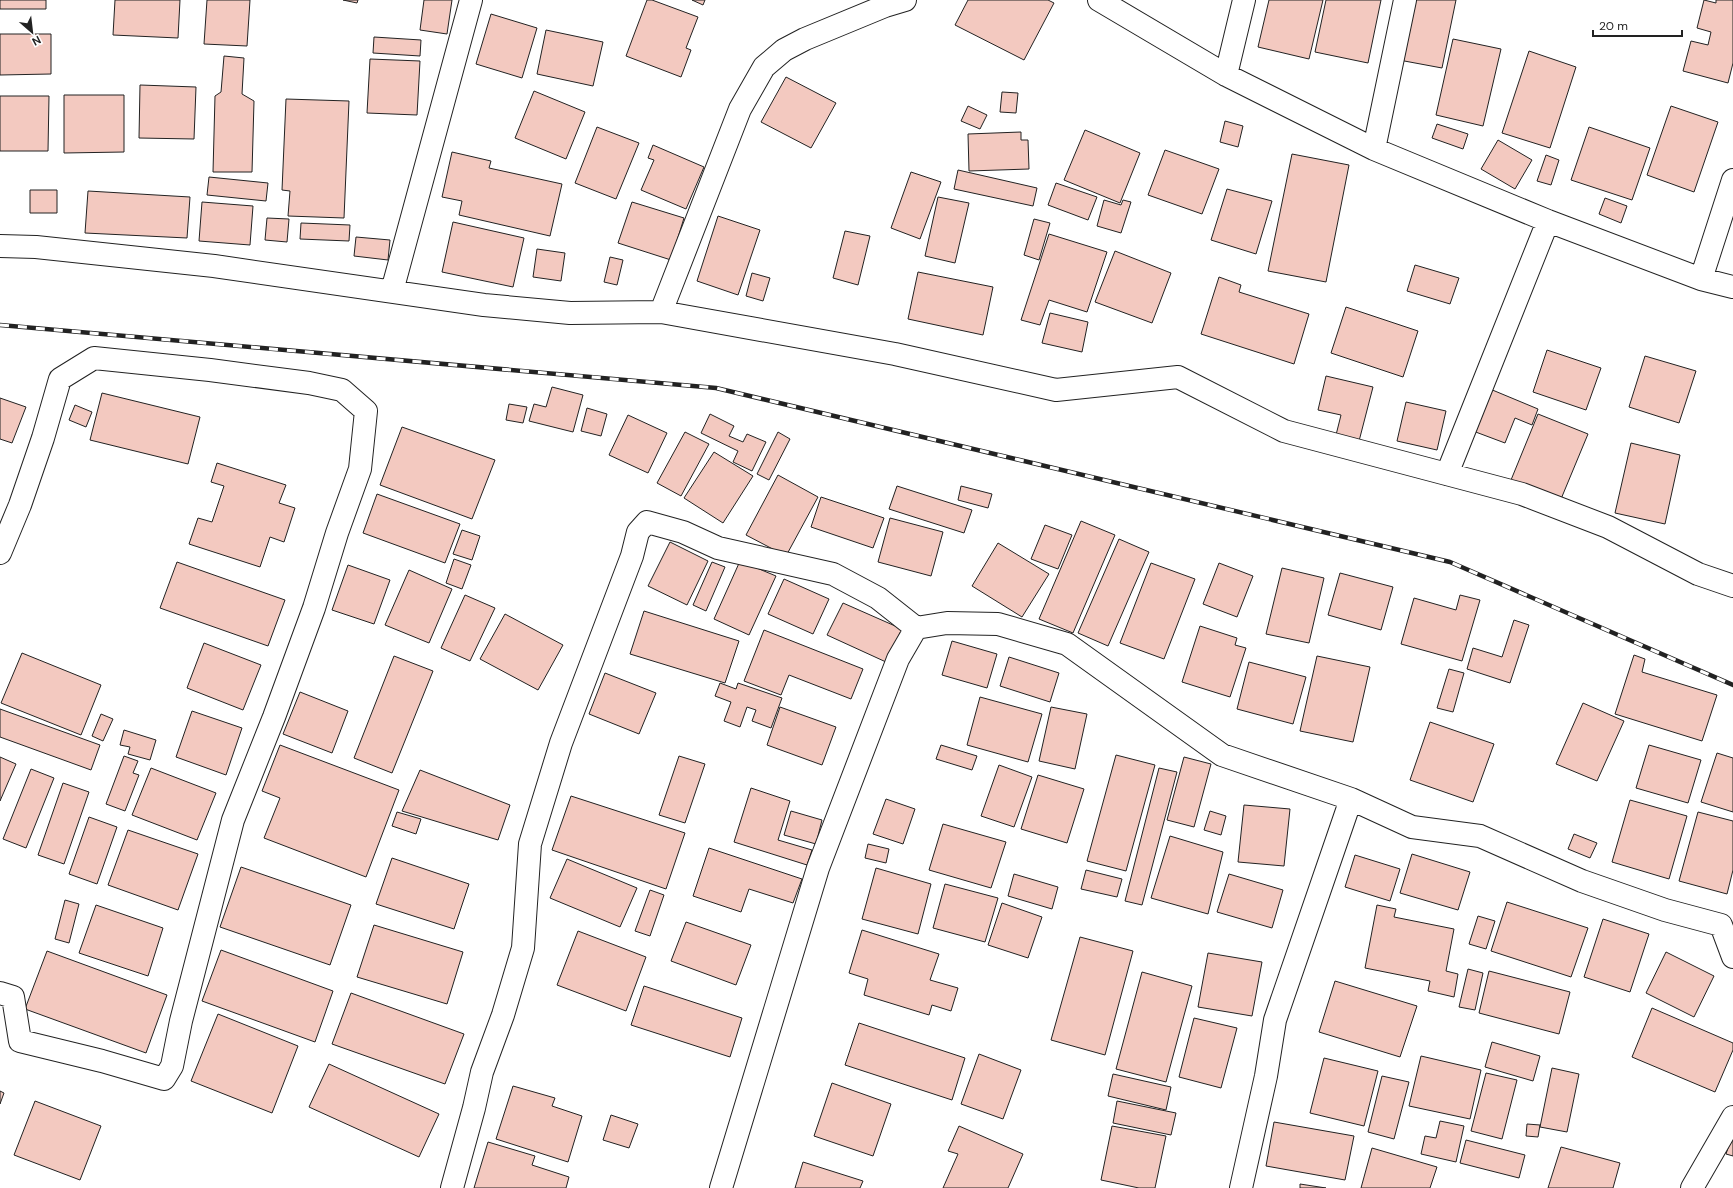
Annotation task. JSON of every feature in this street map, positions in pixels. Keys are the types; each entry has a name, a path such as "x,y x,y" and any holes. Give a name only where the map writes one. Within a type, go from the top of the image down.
{"street":[{"path":"392,291 471,0"},
{"path":"661,312 740,109 764,67 784,50 805,39 885,6 905,0"},
{"path":"1099,0 1226,75 1374,149 1548,221 1702,279 1733,287"},
{"path":"1226,75 1244,0"},
{"path":"1374,149 1405,0"},
{"path":"1702,279 1733,180"},
{"path":"1447,474 1548,221"},
{"path":"0,246 36,247 214,266 484,304 570,313 661,312 895,354 1056,390 1178,377 1284,431 1522,494 1601,524 1698,574 1733,586"},
{"path":"0,553 35,460 60,379 94,358 210,370 309,383 342,390 366,411 360,469 337,533 311,615 274,717 233,820 181,1021 172,1066 164,1079 102,1061 20,1042 13,997 0,993"},
{"path":"452,1188 474,1108 482,1072 503,1015 523,948 530,844 561,743 632,556 638,532 647,522 683,532 718,548 833,574 878,598 916,628 947,623 998,624 1067,644 1222,755 1351,799 1412,827 1480,836 1582,881 1665,910 1721,925 1733,957"},
{"path":"721,1188 818,868 898,660 916,628"},
{"path":"1241,1188 1266,1076 1275,1020 1351,799"},
{"path":"1692,1188 1733,1117"}],"building":[{"path":"0,0 46,0 46,9 0,9"},
{"path":"115,0 180,0 178,38 113,35"},
{"path":"207,0 250,0 247,46 204,44"},
{"path":"343,0 358,0 357,3"},
{"path":"424,0 452,0 447,34 420,30"},
{"path":"647,0 652,0 698,17 686,48 691,50 681,77 626,56"},
{"path":"692,0 705,0 703,5"},
{"path":"968,0 1048,0 1054,3 1024,60 955,25"},
{"path":"1269,0 1323,0 1309,59 1258,47"},
{"path":"1326,0 1381,0 1368,63 1315,52"},
{"path":"1411,0 1456,0 1442,68 1399,60"},
{"path":"1704,0 1716,3 1716,0 1733,0 1733,63 1728,83 1683,71 1691,41 1708,45 1711,32 1697,28"},
{"path":"491,14 537,28 522,78 476,64"},
{"path":"546,30 603,42 593,86 537,74"},
{"path":"0,34 51,34 51,74 0,75"},
{"path":"374,37 421,40 420,56 373,53"},
{"path":"1453,39 1501,49 1483,126 1436,115"},
{"path":"1529,51 1576,67 1550,148 1502,133"},
{"path":"224,56 244,58 242,94 254,101 252,172 213,172 215,96 221,92"},
{"path":"370,59 420,61 417,115 367,113"},
{"path":"786,77 836,103 811,148 761,122"},
{"path":"140,85 196,87 194,139 139,138"},
{"path":"534,91 585,112 566,159 515,138"},
{"path":"1002,92 1018,93 1016,113 1000,112"},
{"path":"64,95 124,95 124,152 64,153"},
{"path":"0,96 49,96 48,151 0,151"},
{"path":"286,99 349,101 344,218 288,216 290,191 282,190"},
{"path":"968,106 987,115 980,129 961,121"},
{"path":"1671,106 1718,122 1694,192 1647,175"},
{"path":"1225,121 1243,126 1238,147 1220,142"},
{"path":"1437,124 1468,134 1463,149 1432,138"},
{"path":"597,127 639,143 616,199 575,183"},
{"path":"1589,127 1650,148 1632,200 1571,180"},
{"path":"1085,130 1140,153 1120,203 1064,180"},
{"path":"1021,132 1021,140 1028,140 1029,169 969,171 968,134"},
{"path":"1498,140 1532,160 1515,189 1481,169"},
{"path":"653,145 704,167 686,209 641,190 654,160 648,158"},
{"path":"1165,150 1219,169 1202,214 1148,195"},
{"path":"452,152 491,161 489,168 562,184 550,236 459,215 462,201 442,197"},
{"path":"1292,154 1349,165 1326,282 1268,271"},
{"path":"1546,155 1559,160 1551,185 1537,181"},
{"path":"958,170 1037,188 1033,206 954,189"},
{"path":"911,172 941,182 920,239 891,228"},
{"path":"209,177 268,183 266,201 207,195"},
{"path":"1056,183 1097,197 1088,220 1048,205"},
{"path":"1227,189 1272,201 1256,254 1211,240"},
{"path":"30,190 57,190 57,213 30,213"},
{"path":"88,191 190,197 187,238 85,233"},
{"path":"938,197 969,203 955,263 925,256"},
{"path":"1605,198 1627,206 1621,223 1599,214"},
{"path":"1104,200 1121,205 1123,200 1131,202 1121,233 1097,226"},
{"path":"202,202 253,206 250,245 199,241"},
{"path":"632,202 684,218 671,260 618,243"},
{"path":"718,216 760,230 738,295 697,281"},
{"path":"267,218 289,219 287,242 265,240"},
{"path":"1034,219 1050,223 1039,260 1024,255"},
{"path":"453,222 524,238 513,287 442,272"},
{"path":"301,223 350,225 349,241 300,239"},
{"path":"845,231 870,236 858,285 833,278"},
{"path":"1049,234 1107,252 1087,312 1049,300 1040,325 1021,320"},
{"path":"356,237 390,240 388,260 354,256"},
{"path":"537,249 565,253 561,281 533,277"},
{"path":"1115,251 1171,273 1152,323 1095,302"},
{"path":"610,257 623,260 617,285 604,282"},
{"path":"1415,265 1459,278 1450,304 1407,291"},
{"path":"918,272 993,287 983,335 908,319"},
{"path":"752,273 770,278 763,301 746,296"},
{"path":"1219,277 1241,285 1239,292 1309,314 1294,364 1201,334"},
{"path":"1346,307 1418,331 1403,377 1331,353"},
{"path":"1050,313 1088,322 1082,352 1042,343"},
{"path":"1547,350 1601,368 1586,410 1533,392"},
{"path":"1645,356 1696,371 1679,423 1629,407"},
{"path":"1326,376 1373,387 1358,445 1335,439 1341,415 1318,410"},
{"path":"552,387 583,395 573,432 529,421 534,404 546,407"},
{"path":"1490,389 1538,409 1532,425 1515,418 1505,443 1473,431"},
{"path":"102,393 200,417 188,464 90,440"},
{"path":"0,398 26,407 12,443 0,439"},
{"path":"1406,402 1446,411 1437,450 1397,441"},
{"path":"509,404 527,407 523,423 506,420"},
{"path":"75,405 92,412 86,427 69,420"},
{"path":"587,408 607,414 601,436 581,431"},
{"path":"710,414 734,426 729,436 743,442 747,434 766,442 752,471 733,462 738,451 701,433"},
{"path":"1538,414 1588,434 1561,499 1511,480"},
{"path":"628,415 667,433 648,473 609,455"},
{"path":"402,427 495,460 472,519 380,485"},
{"path":"685,432 709,444 681,496 657,483"},
{"path":"778,432 790,439 769,480 757,474"},
{"path":"1631,443 1680,455 1665,524 1615,513"},
{"path":"714,452 753,476 723,523 684,498"},
{"path":"217,463 286,485 279,503 295,508 284,542 270,537 260,567 189,544 198,518 212,522 224,486 211,482"},
{"path":"778,475 818,497 786,556 746,535"},
{"path":"897,486 972,510 964,533 889,509"},
{"path":"961,486 992,494 988,508 958,500"},
{"path":"377,494 460,524 445,563 363,533"},
{"path":"821,497 884,518 873,548 811,527"},
{"path":"890,518 943,532 931,576 878,562"},
{"path":"1081,521 1115,535 1073,633 1039,619"},
{"path":"1045,525 1072,535 1058,569 1031,559"},
{"path":"462,530 480,536 472,560 453,554"},
{"path":"1119,539 1149,552 1108,646 1078,633"},
{"path":"670,542 708,561 687,605 648,586"},
{"path":"998,543 1049,574 1022,617 972,586"},
{"path":"454,559 471,565 462,589 446,583"},
{"path":"740,561 776,576 749,635 714,619"},
{"path":"177,562 285,600 268,646 160,608"},
{"path":"712,562 725,567 706,611 693,605"},
{"path":"1151,563 1195,579 1164,659 1120,643"},
{"path":"1219,563 1253,576 1237,617 1203,604"},
{"path":"348,565 390,580 374,624 332,610"},
{"path":"1282,568 1324,578 1309,643 1266,634"},
{"path":"409,570 452,589 429,643 385,625"},
{"path":"1340,573 1393,587 1381,630 1328,615"},
{"path":"784,579 829,599 813,634 768,614"},
{"path":"465,595 495,608 470,661 441,648"},
{"path":"1460,595 1480,600 1462,661 1401,644 1414,598 1456,610"},
{"path":"843,603 902,629 886,662 827,635"},
{"path":"644,611 739,641 725,683 630,654"},
{"path":"505,614 563,645 538,690 480,659"},
{"path":"1514,620 1529,625 1510,683 1467,669 1473,648 1502,657"},
{"path":"1200,626 1237,638 1235,645 1246,648 1230,697 1182,682"},
{"path":"764,630 863,669 851,699 789,675 781,695 744,681"},
{"path":"952,641 997,654 987,688 942,675"},
{"path":"204,643 261,665 243,710 187,688"},
{"path":"22,653 101,685 81,735 1,703"},
{"path":"1634,655 1645,659 1642,672 1717,695 1702,741 1615,714"},
{"path":"394,656 433,671 392,773 354,758"},
{"path":"1317,656 1370,667 1353,742 1300,731"},
{"path":"1009,657 1059,673 1050,702 1000,686"},
{"path":"1249,662 1306,677 1293,724 1237,709"},
{"path":"1449,669 1464,673 1453,712 1437,708"},
{"path":"605,673 656,693 639,734 589,714"},
{"path":"720,683 736,689 738,683 782,698 771,728 752,721 756,710 747,707 740,727 724,721 731,702 715,696"},
{"path":"300,692 348,711 332,753 283,734"},
{"path":"980,697 1042,714 1028,762 967,745"},
{"path":"1583,703 1624,721 1597,781 1556,764"},
{"path":"780,707 836,727 822,765 767,745"},
{"path":"1051,707 1087,714 1075,769 1039,761"},
{"path":"0,709 100,745 91,770 0,737"},
{"path":"192,711 242,728 226,775 176,757"},
{"path":"101,714 113,719 103,741 92,736"},
{"path":"1430,722 1494,744 1473,802 1410,780"},
{"path":"124,730 156,740 150,760 128,754 130,747 120,745"},
{"path":"280,745 399,790 366,877 264,838 280,798 262,791"},
{"path":"941,745 977,756 972,770 936,759"},
{"path":"1649,745 1701,760 1688,803 1636,788"},
{"path":"1717,753 1733,758 1733,812 1701,802"},
{"path":"1116,755 1155,765 1126,871 1087,861"},
{"path":"124,756 138,761 133,773 139,775 125,811 106,804"},
{"path":"679,756 705,764 685,823 659,815"},
{"path":"0,757 16,764 0,801"},
{"path":"1184,757 1211,764 1194,827 1167,820"},
{"path":"999,765 1032,777 1014,827 981,816"},
{"path":"151,768 216,793 197,840 132,815"},
{"path":"1159,768 1177,772 1142,905 1125,901"},
{"path":"31,769 54,778 26,848 3,839"},
{"path":"420,770 510,805 498,840 402,811"},
{"path":"1038,775 1084,789 1067,843 1021,829"},
{"path":"63,783 89,792 64,864 38,855"},
{"path":"751,788 790,801 778,840 812,850 807,865 734,842"},
{"path":"571,796 685,833 666,889 552,850"},
{"path":"886,799 915,809 903,844 873,834"},
{"path":"1630,800 1687,816 1669,879 1612,862"},
{"path":"1244,805 1290,809 1284,866 1238,862"},
{"path":"791,811 822,820 816,844 784,835"},
{"path":"1210,811 1226,816 1221,835 1204,830"},
{"path":"397,812 421,819 416,834 392,826"},
{"path":"1698,812 1733,821 1733,870 1727,894 1679,881"},
{"path":"89,817 117,827 97,884 69,874"},
{"path":"943,824 1006,842 991,888 929,870"},
{"path":"128,830 198,854 178,910 108,885"},
{"path":"1574,834 1597,843 1590,858 1568,849"},
{"path":"1170,836 1223,852 1208,914 1151,898"},
{"path":"868,844 889,849 886,863 865,858"},
{"path":"709,848 802,879 793,903 749,889 741,912 693,896"},
{"path":"1412,854 1470,872 1458,910 1400,893"},
{"path":"1355,855 1400,869 1390,901 1345,887"},
{"path":"392,858 469,884 454,929 376,904"},
{"path":"567,859 637,888 620,927 550,898"},
{"path":"241,867 351,905 330,965 220,927"},
{"path":"876,868 931,884 918,934 862,919"},
{"path":"1086,870 1122,879 1117,897 1081,889"},
{"path":"1014,874 1058,887 1052,909 1008,896"},
{"path":"1229,874 1283,890 1272,928 1217,912"},
{"path":"945,884 998,898 985,942 933,928"},
{"path":"650,890 664,895 650,936 635,931"},
{"path":"65,900 79,904 69,943 55,939"},
{"path":"1507,902 1588,928 1571,977 1491,951"},
{"path":"1002,903 1042,917 1028,958 988,945"},
{"path":"96,905 163,928 148,976 79,953"},
{"path":"1377,905 1396,909 1394,917 1454,929 1446,971 1458,974 1454,997 1428,991 1430,981 1365,968"},
{"path":"1478,916 1495,921 1486,949 1469,944"},
{"path":"1603,919 1649,934 1630,992 1584,977"},
{"path":"686,922 751,945 736,985 671,961"},
{"path":"374,925 463,952 447,1004 357,977"},
{"path":"862,930 939,954 930,980 958,988 951,1011 932,1005 929,1015 864,995 868,979 849,973"},
{"path":"578,931 646,957 626,1011 557,985"},
{"path":"1080,937 1133,951 1105,1055 1051,1040"},
{"path":"221,950 333,991 315,1042 202,1001"},
{"path":"47,951 167,995 146,1053 25,1009"},
{"path":"1666,952 1714,976 1694,1017 1646,993"},
{"path":"1208,953 1262,962 1252,1016 1198,1007"},
{"path":"1468,969 1483,973 1475,1010 1459,1007"},
{"path":"1489,971 1570,992 1559,1034 1479,1013"},
{"path":"1142,972 1192,986 1166,1082 1116,1069"},
{"path":"1335,981 1417,1006 1400,1057 1319,1032"},
{"path":"644,986 742,1018 730,1057 631,1025"},
{"path":"351,993 464,1034 445,1084 332,1044"},
{"path":"1652,1008 1733,1043 1733,1050 1715,1092 1632,1057"},
{"path":"218,1014 298,1046 272,1113 191,1081"},
{"path":"1194,1018 1237,1028 1221,1088 1179,1077"},
{"path":"859,1023 965,1058 952,1100 845,1065"},
{"path":"1492,1042 1540,1056 1533,1081 1485,1067"},
{"path":"979,1054 1021,1070 1003,1119 961,1104"},
{"path":"1421,1056 1481,1070 1470,1119 1409,1106"},
{"path":"1324,1058 1378,1071 1364,1126 1310,1113"},
{"path":"329,1064 439,1114 419,1157 309,1107"},
{"path":"1552,1068 1579,1074 1567,1132 1540,1127"},
{"path":"1486,1073 1517,1080 1502,1139 1471,1131"},
{"path":"1113,1074 1171,1087 1166,1110 1108,1096"},
{"path":"1382,1076 1409,1082 1394,1139 1368,1132"},
{"path":"832,1083 891,1104 873,1156 814,1136"},
{"path":"513,1086 555,1098 552,1106 582,1116 568,1162 496,1139"},
{"path":"0,1091 4,1093 0,1104"},
{"path":"35,1101 101,1126 80,1180 14,1155"},
{"path":"1117,1101 1176,1113 1171,1135 1113,1123"},
{"path":"611,1115 638,1124 629,1148 603,1140"},
{"path":"1440,1121 1464,1126 1456,1162 1421,1154 1425,1136 1436,1138"},
{"path":"1274,1122 1354,1136 1345,1180 1266,1166"},
{"path":"1527,1124 1540,1125 1538,1137 1526,1136"},
{"path":"959,1126 1023,1154 1008,1188 943,1188 958,1154 948,1151"},
{"path":"1112,1126 1166,1136 1155,1188 1139,1188 1101,1180"},
{"path":"1733,1136 1733,1156 1726,1154"},
{"path":"1466,1140 1525,1155 1519,1178 1460,1163"},
{"path":"488,1142 535,1156 532,1165 569,1177 566,1188 474,1188"},
{"path":"1561,1147 1620,1163 1613,1188 1548,1188"},
{"path":"1372,1148 1437,1167 1430,1188 1361,1188"},
{"path":"803,1162 863,1181 860,1188 795,1188"},
{"path":"1300,1184 1326,1188 1300,1188"}],"railway":[{"path":"0,325 716,388 1450,562 1733,685"}]}
